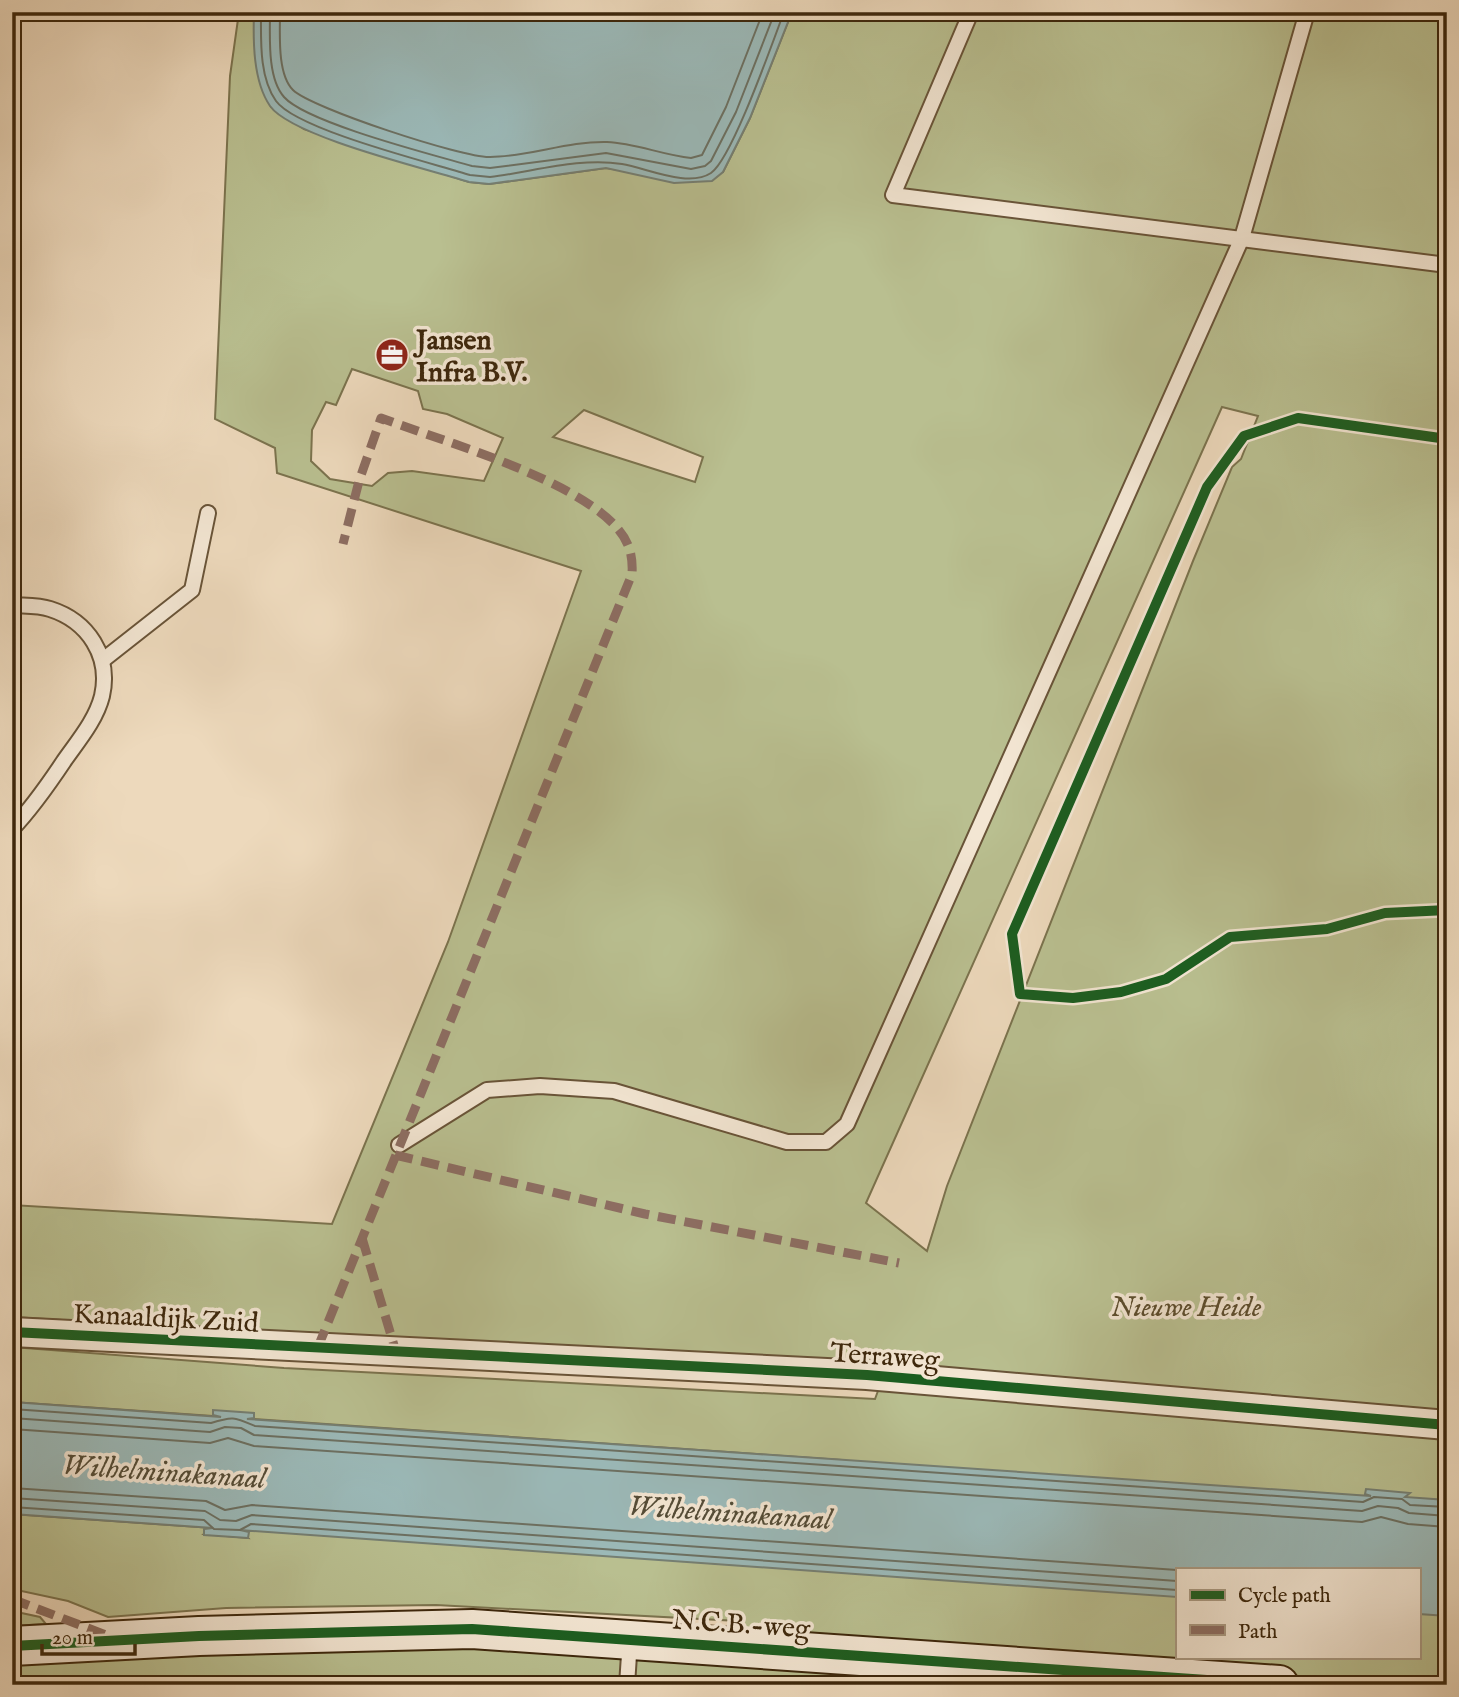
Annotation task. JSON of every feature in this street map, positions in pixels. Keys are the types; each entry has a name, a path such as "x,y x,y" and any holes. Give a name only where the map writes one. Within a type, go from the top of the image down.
{"street":[{"name":"Kanaaldijk Zuid","path":"12,1332 318,1347"},
{"name":"Terraweg","path":"318,1347 867,1376 1447,1425"},
{"name":"N.C.B.-weg","path":"12,1646 199,1636 471,1629 1279,1685"}],"lane":[{"path":"971,12 892,195 1447,265"},
{"path":"399,1145 487,1090 540,1086 614,1091 787,1142 826,1142 847,1124 1242,238 1307,12"},
{"path":"103,660 192,590 208,513"},
{"path":"12,605 47,608 68,617 84,628 103,660 102,697 94,715 32,808 12,829"},
{"path":"627,1685 630,1638"}],"green space":[{"name":"Nieuwe Heide","path":"239,12 254,12 271,107 304,129 469,182 489,184 606,168 638,173 723,172 750,118 792,12 1447,12 1447,1685 12,1685 12,1666 165,1649 358,1641 715,1664 738,1621 436,1605 226,1608 108,1617 68,1601 12,1589 12,1514 213,1528 204,1534 248,1538 240,1530 842,1460 12,1402 12,1347 284,1368 875,1399 886,1369 12,1317 12,1205 332,1224 448,942 581,571 277,473 275,448 215,419 230,76","holes":["352,369 418,391 423,409 447,414 503,438 484,481 412,471 388,473 372,486 330,479 311,461 312,430 326,402 336,405","1222,407 1258,416 1241,459 1232,467 1193,561 947,1186 927,1251 866,1203","584,410 703,457 695,482 553,437"]},
{"path":"12,1611 40,1617 46,1624 12,1626"}],"water":[{"path":"254,12 792,12 750,118 723,172 712,181 674,183 606,168 489,184 469,182 362,151 283,118 270,106 260,85 254,48"},
{"name":"Wilhelminakanaal","path":"12,1402 221,1417 213,1415 213,1410 254,1413 254,1418 247,1419 1371,1496 1365,1494 1366,1489 1410,1493 1405,1497 1447,1500 1447,1616 1420,1614 1420,1568 1176,1568 1176,1597 240,1530 249,1532 248,1538 204,1535 204,1529 213,1528 12,1514"}],"marked path":[{"path":"318,1347 632,574 630,550 622,534 598,511 572,494 473,450 381,418 359,481 343,544"},
{"path":"395,1155 645,1214 899,1263"},
{"path":"362,1238 396,1352"},
{"path":"12,1599 111,1637"}],"cycle path":[{"path":"1447,439 1298,418 1244,436 1207,487 1012,934 1020,994 1073,998 1121,992 1166,979 1230,937 1327,929 1385,913 1447,910"},
{"path":"12,1332 867,1375 1447,1425"},
{"path":"12,1646 199,1636 472,1629 1279,1685"}],"place":[{"name":"Jansen Infra B.V.","path":"392,355"}]}
